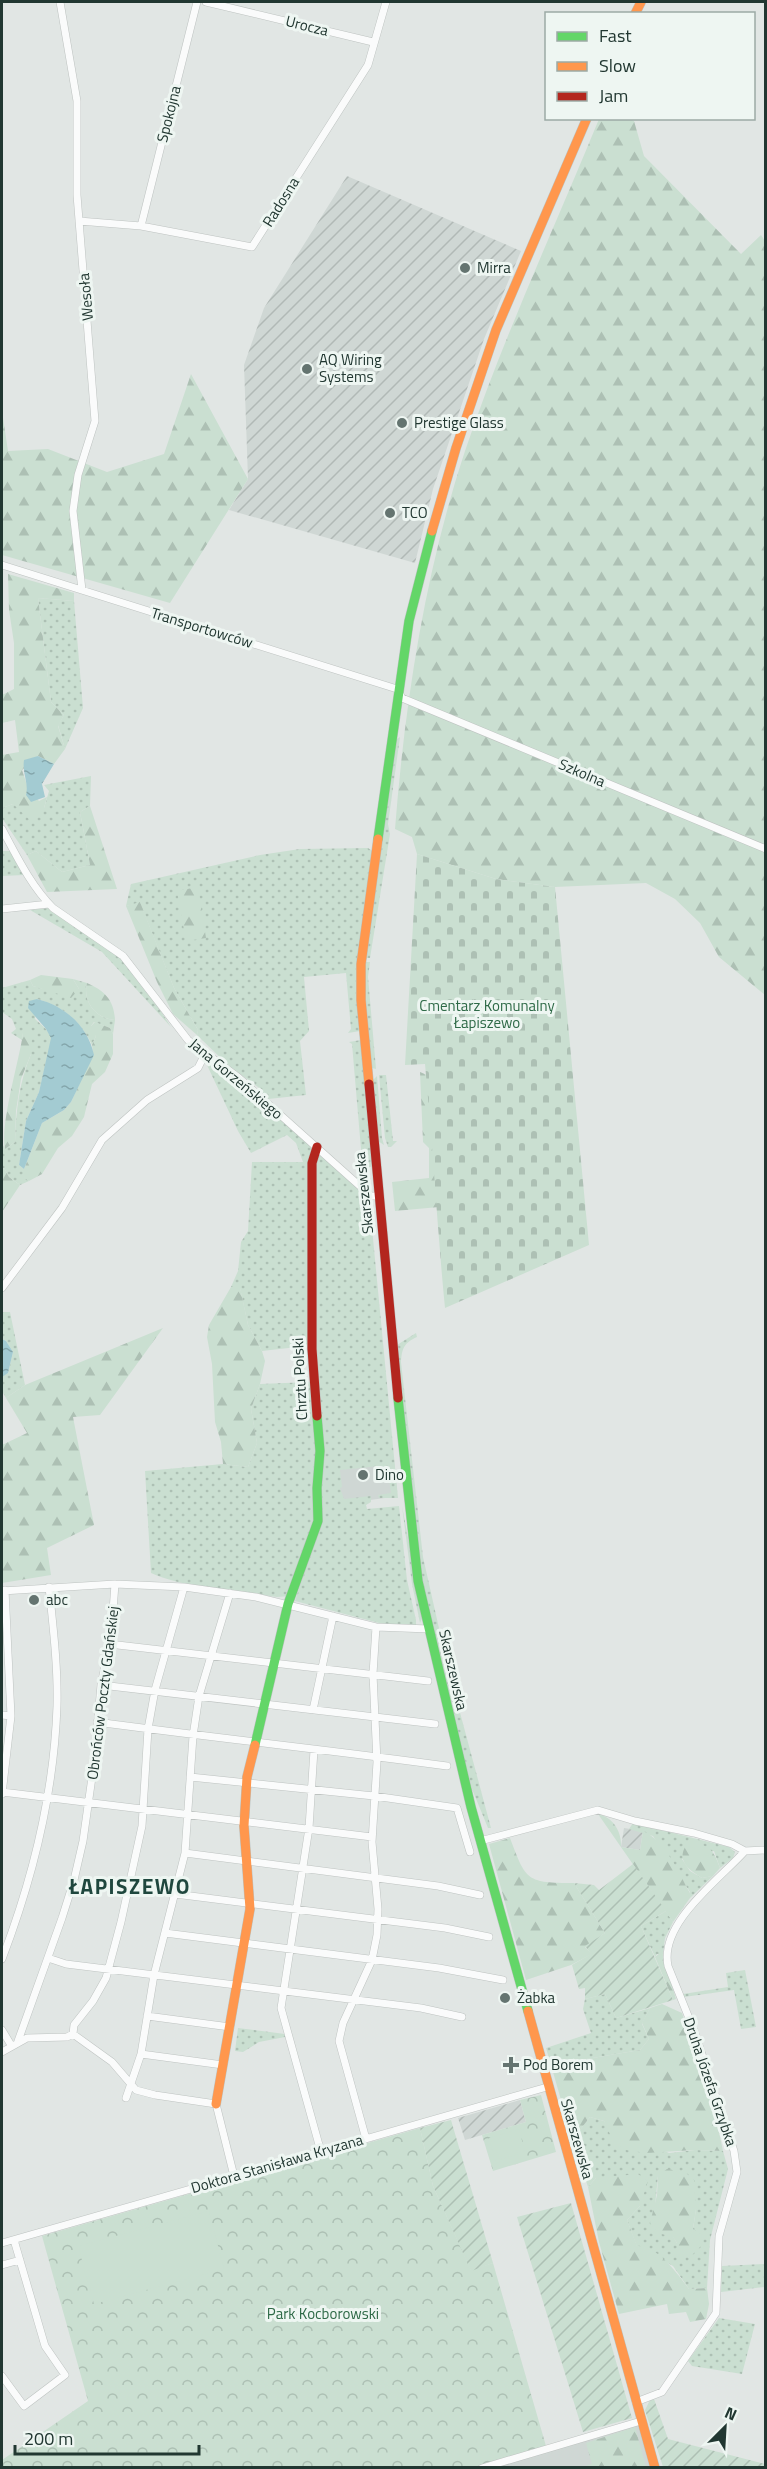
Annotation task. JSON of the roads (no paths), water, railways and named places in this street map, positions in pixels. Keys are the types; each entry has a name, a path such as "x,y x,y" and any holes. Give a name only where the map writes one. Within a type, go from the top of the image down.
{"main road":[{"name":"Skarszewska","path":"586,120 496,330 456,448 417,584 409,621 360,982 415,1564 480,1841 655,2468"},
{"name":"Chrztu Polski","path":"216,2104 250,1903 244,1821 246,1781 288,1604 318,1521 317,1488 320,1451 312,1349 312,1162 317,1147"}],"street":[{"name":"Wesoła","path":"60,2 77,101 80,221 96,421 78,475 73,511 82,590"},
{"name":"Spokojna","path":"141,226 197,2"},
{"name":"Urocza","path":"206,2 373,42"},
{"name":"Radosna","path":"80,221 141,226 252,247 368,65 386,2"},
{"name":"Transportowców","path":"2,565 397,689 399,695"},
{"name":"Szkolna","path":"399,695 765,849"},
{"name":"Jana Gorzeńskiego","path":"2,829 29,878 49,904 123,956 188,1040 239,1078 371,1196 379,1196"},
{"path":"2,909 49,904"},
{"path":"2,1288 62,1208 102,1140 147,1100 198,1068 205,1054"},
{"path":"3,1590 115,1584 184,1587 288,1604 376,1627 429,1629"},
{"name":"Obrońców Poczty Gdańskiej","path":"18,2041 74,1880 89,1802 101,1685 109,1644 115,1584"},
{"path":"2,1959 32,1872 47,1797 57,1693 49,1587"},
{"path":"73,2034 74,2025 93,2001 108,1970 138,1850 144,1809 148,1729 155,1690 184,1587"},
{"name":"Obrońców Poczty Gdańskiej","path":"3,1590 5,1675 10,1716 4,1756 2,1793 89,1802"},
{"path":"126,2098 141,2054 154,1975 185,1853 193,1736 199,1696 230,1593"},
{"path":"313,1710 333,1616"},
{"path":"366,2139 339,2042 343,2023 372,1960 378,1919 372,1837 377,1756 373,1674 376,1627"},
{"path":"109,1644 428,1681"},
{"path":"101,1685 435,1724"},
{"path":"2,1715 10,1716"},
{"path":"97,1722 193,1736 447,1766"},
{"path":"314,1750 309,1828 283,1990 282,2013 321,2152"},
{"path":"190,1777 246,1781 457,1808 470,1852"},
{"path":"89,1802 372,1837"},
{"path":"480,1841 598,1810 635,1821 694,1833 732,1844 745,1851 765,1850"},
{"name":"Druha Józefa Grzybka","path":"636,2402 662,2392 716,2313 719,2236 735,2182 736,2163 695,2033 666,1957 668,1942 677,1925 745,1851"},
{"path":"185,1853 438,1886 480,1895"},
{"path":"175,1894 445,1928 489,1937"},
{"path":"165,1934 439,1968 503,1980"},
{"path":"48,1958 66,1964 108,1970 420,2008 462,2017"},
{"path":"147,2016 230,2027"},
{"path":"2,2030 11,2045"},
{"path":"2,2052 18,2041 32,2037 67,2037 73,2034"},
{"path":"73,2034 111,2062 130,2086 144,2094 216,2104 234,2176"},
{"path":"141,2054 223,2065"},
{"name":"Doktora Stanisława Kryzana","path":"8,2242 547,2087"},
{"path":"2,2376 24,2406 65,2375 45,2346 20,2260 8,2242"},
{"path":"2,2265 20,2260"},
{"path":"482,2468 641,2421"}],"water":[{"path":"38,756 54,764 42,784 45,797 31,802 26,795 24,760"},
{"path":"37,999 57,1007 74,1019 86,1035 94,1055 71,1102 64,1110 42,1123 24,1169 19,1165 26,1121 39,1092 51,1038 28,1008 29,1001"},
{"path":"2,1339 13,1352 8,1373 2,1377"}],"place":[{"name":"Mirra","path":"465,268"},
{"name":"AQ Wiring Systems","path":"307,369"},
{"name":"Prestige Glass","path":"402,423"},
{"name":"TCO","path":"390,513"},
{"name":"Dino","path":"363,1475"},
{"name":"abc","path":"34,1600"},
{"name":"Żabka","path":"505,1998"},
{"name":"Pod Borem","path":"511,2065"}],"district":[{"name":"ŁAPISZEWO","path":"130,1887"}],"park label":[{"name":"Cmentarz Komunalny Łapiszewo","path":"487,1014"},
{"name":"Park Kocborowski","path":"323,2314"}]}
